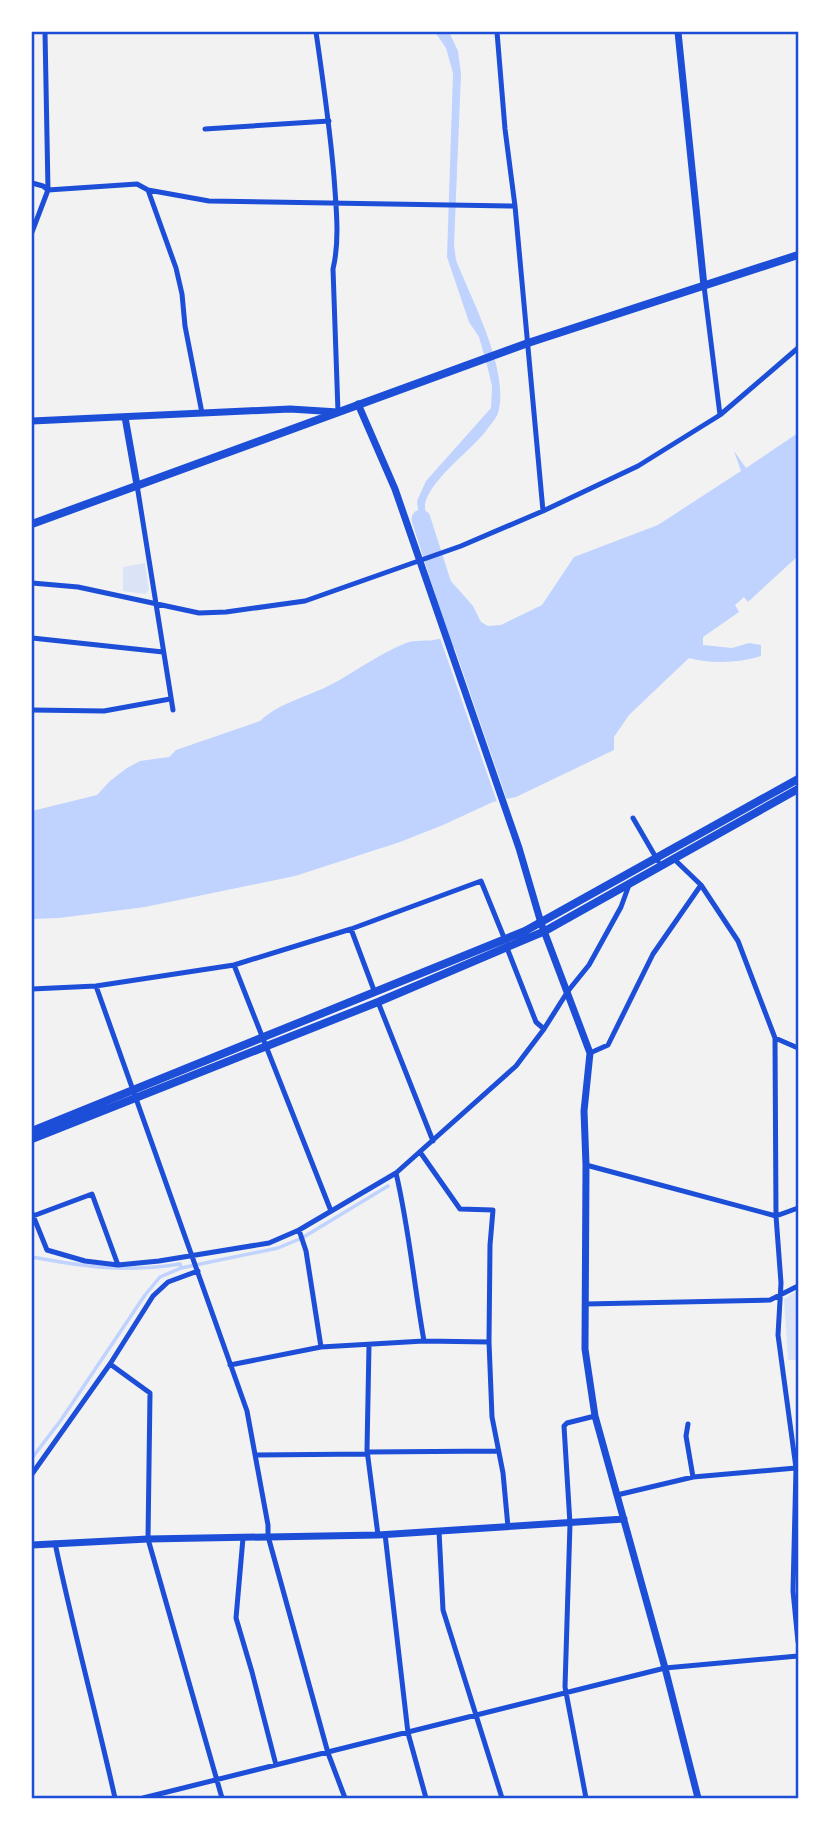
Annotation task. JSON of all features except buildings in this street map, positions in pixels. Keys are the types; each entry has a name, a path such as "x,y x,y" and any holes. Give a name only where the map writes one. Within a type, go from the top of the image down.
{"main road":[{"path":"32,524 528,343 799,255"},
{"path":"543,927 799,779"},
{"path":"32,1139 506,944 629,885 659,862 674,859 799,789"},
{"path":"32,1131 136,1094"}],"street":[{"path":"32,232 48,190 45,32"},
{"path":"32,421 290,410 338,412 332,269 336,256 336,204 329,121 316,32"},
{"path":"497,32 543,512"},
{"path":"678,32 720,415"},
{"path":"205,129 329,121"},
{"path":"32,183 48,190 136,184 148,190 209,201 515,206"},
{"path":"148,190 176,268 202,413"},
{"path":"32,583 78,587 199,613 305,601 461,546 543,512 638,466 720,415 799,348"},
{"path":"358,404 395,489 415,554 519,848 543,927 590,1053 583,1111 586,1165 586,1349 595,1416 698,1798"},
{"path":"125,418 173,710"},
{"path":"32,638 163,652"},
{"path":"32,710 104,711 170,699"},
{"path":"633,818 659,862"},
{"path":"674,859 701,885 738,941 775,1038 776,1216 780,1296 778,1335 796,1468 793,1591 799,1642"},
{"path":"32,989 96,986 234,965 351,929 481,881 536,1022 544,1029"},
{"path":"118,1265 92,1194 32,1214 47,1250 85,1261 118,1265 269,1243 299,1230 396,1173 516,1066 589,965 621,907 629,885"},
{"path":"590,1053 608,1045 653,954 701,885"},
{"path":"351,929 433,1142"},
{"path":"234,965 331,1211"},
{"path":"96,986 247,1411 268,1536 328,1752 345,1798"},
{"path":"775,1038 799,1048"},
{"path":"420,1152 460,1209 494,1210 490,1245 489,1342 492,1417 503,1473 508,1527"},
{"path":"586,1165 776,1216 799,1208"},
{"path":"396,1173 407,1221 411,1268 424,1341"},
{"path":"299,1230 306,1251 321,1347"},
{"path":"32,1474 110,1364 153,1296 168,1282 198,1271"},
{"path":"586,1304 770,1300 799,1286"},
{"path":"230,1365 321,1347 424,1341 489,1342"},
{"path":"369,1345 368,1453 382,1534 408,1733 426,1798"},
{"path":"110,1364 150,1393 148,1539 222,1798"},
{"path":"586,1798 566,1692 570,1524 564,1426 595,1416"},
{"path":"688,1424 686,1436 693,1477"},
{"path":"256,1455 498,1451"},
{"path":"617,1495 693,1477 796,1468"},
{"path":"32,1545 148,1539 382,1534 624,1519"},
{"path":"439,1531 443,1610 502,1798"},
{"path":"243,1538 236,1618 275,1765"},
{"path":"55,1543 69,1612 115,1798"},
{"path":"143,1798 665,1668 799,1656"}],"shaded area":[{"path":"145,563 149,590 145,594 123,591 123,567"},
{"path":"798,1290 798,1360 788,1360 784,1299"}],"water":[{"path":"435,32 449,32 458,51 461,74 454,245 456,260 488,336 499,377 500,396 498,413 493,422 442,476 428,495 425,508 434,541 428,544 417,501 426,481 491,408 492,386 479,337 469,322 447,257 453,73 446,48"},
{"path":"798,433 798,556 748,602 744,597 735,605 739,612 703,637 703,645 732,648 749,643 761,645 761,656 725,662 689,658 629,715 614,737 614,750 516,797 493,802 400,842 295,876 145,907 32,919 32,811 97,795 110,781 140,761 169,757 176,750 260,721 277,709 326,687 406,643 442,638 450,632 453,623 452,599 445,584 450,580 473,606 481,622 488,626 501,625 542,605 574,557 658,525 741,471 734,451 746,468"}],"pier":[{"path":"448,629 508,803 498,805 439,635"}],"waterway":[{"path":"421,519 460,641"},
{"path":"32,1257 105,1268 180,1264 181,1268 278,1248 302,1238 388,1186"},
{"path":"32,1458 61,1420 145,1295 160,1277 181,1268"}]}
